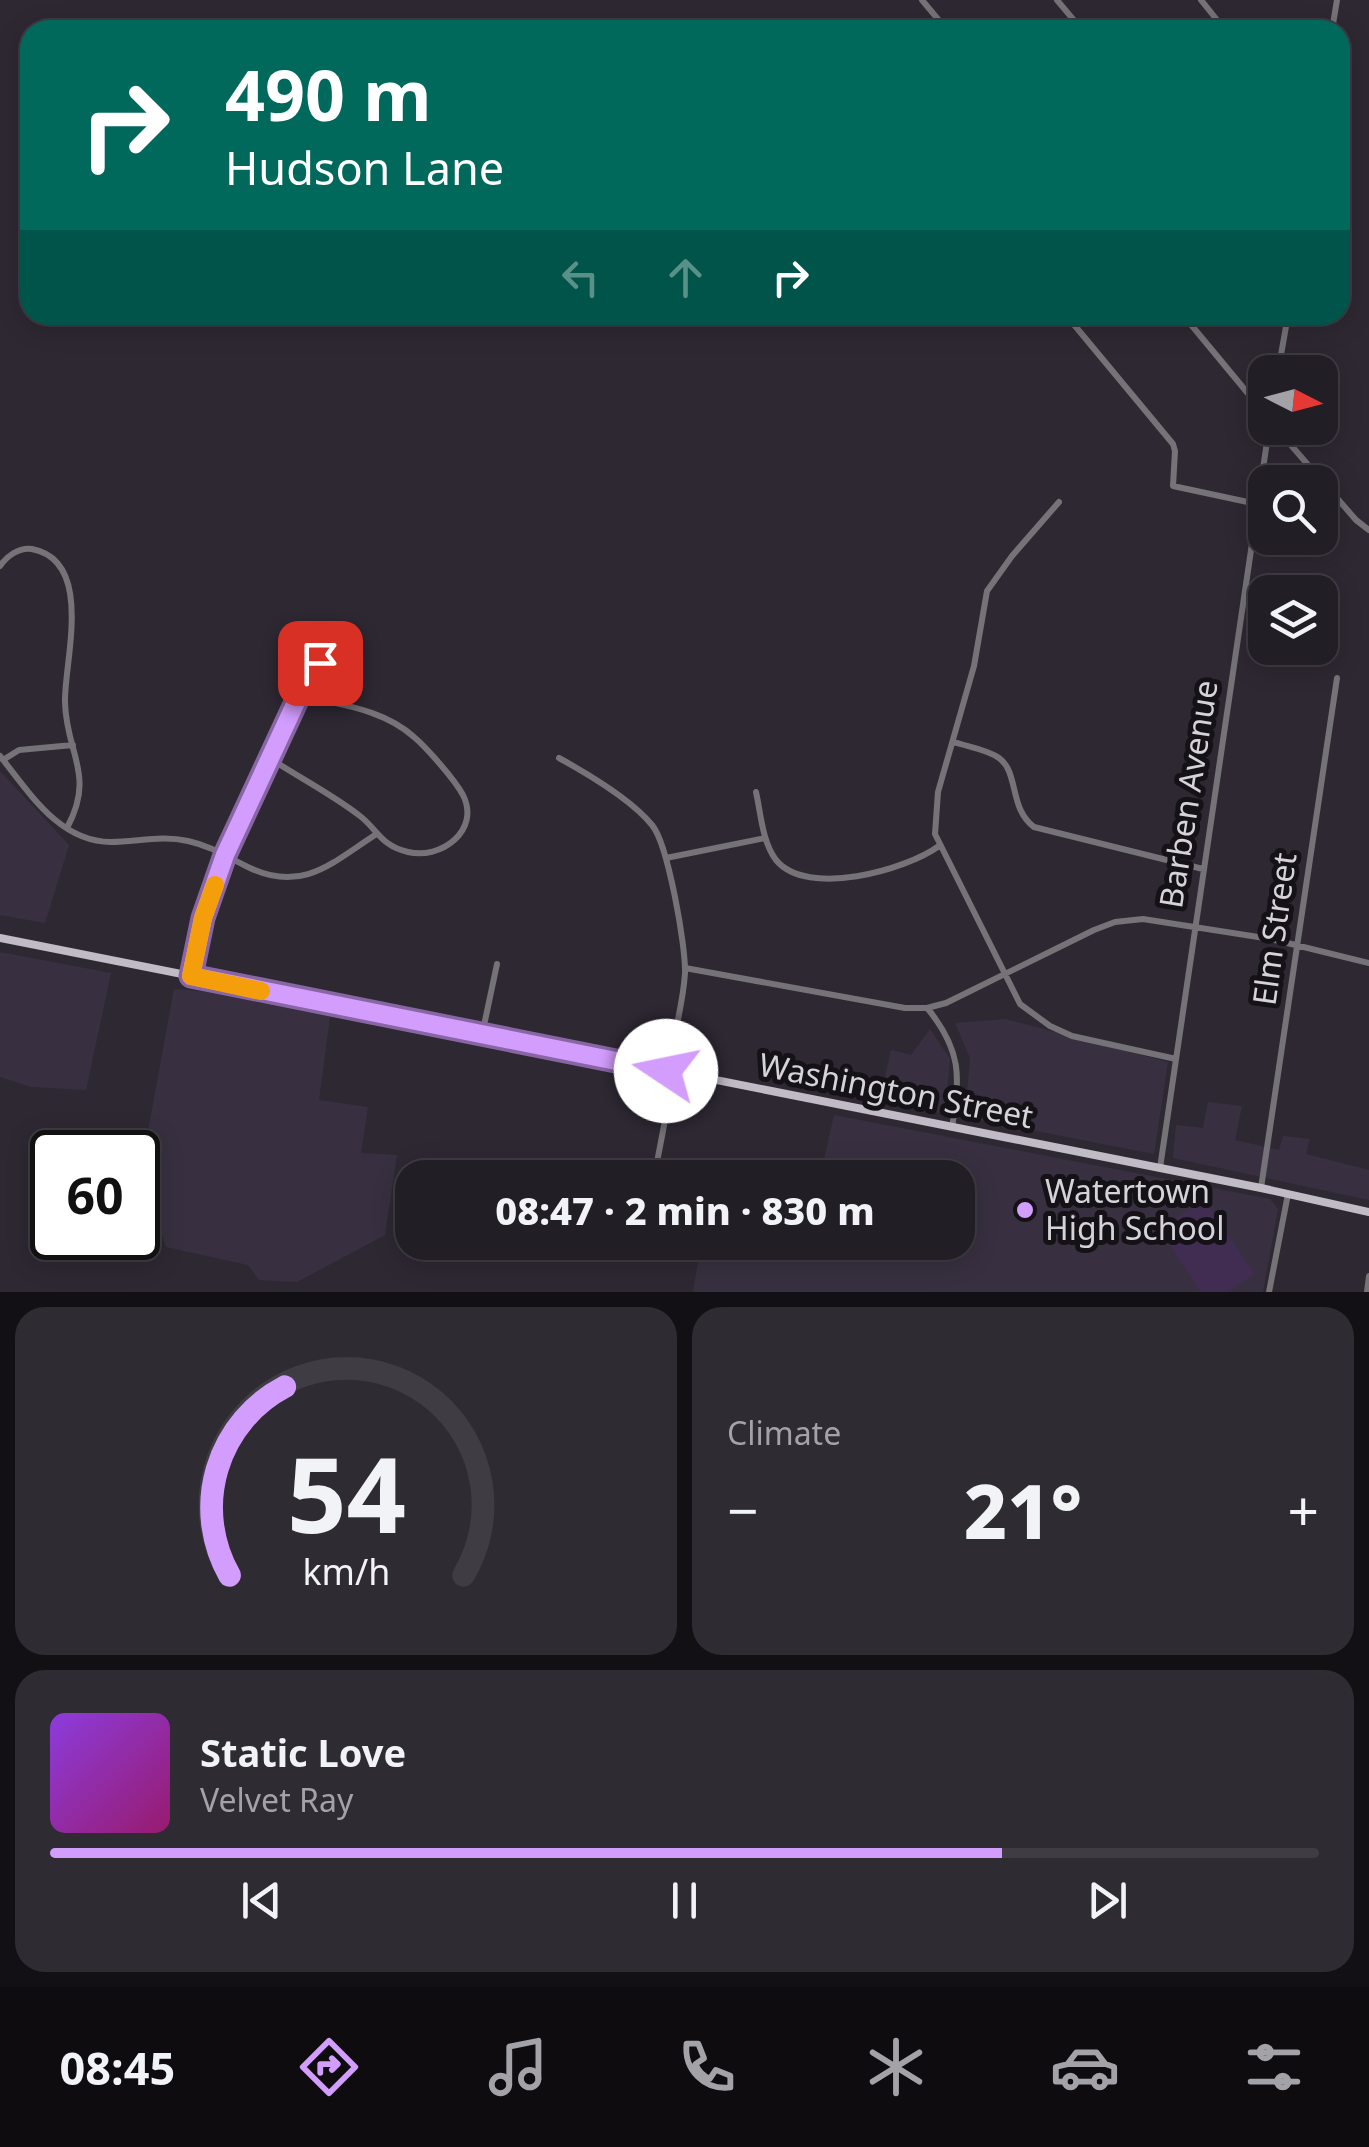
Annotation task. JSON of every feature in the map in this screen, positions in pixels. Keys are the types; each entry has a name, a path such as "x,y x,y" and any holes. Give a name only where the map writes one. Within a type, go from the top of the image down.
{"main road":[{"name":"Washington Street","path":"0,938 1369,1212"}],"street":[{"path":"922,0 939,20"},
{"path":"1057,0 1074,20"},
{"path":"1201,0 1217,20"},
{"path":"1074,325 1173,444 1173,486 1248,502"},
{"path":"1191,325 1248,393"},
{"path":"1281,355 1286,325"},
{"path":"1288,445 1369,530"},
{"path":"1058,502 987,591 974,666 936,803 935,834 1020,1004 1050,1026 1098,1043 1176,1058"},
{"path":"0,566 13,553 28,548 54,563 73,607 65,702 81,780 76,810 67,828"},
{"name":"Barben Avenue","path":"1160,1168 1250,555"},
{"path":"191,976 203,918 225,855 310,672 320,663"},
{"name":"Elm Street","path":"1261,1188 1337,678"},
{"path":"270,759 364,818 375,835 409,853 442,848 458,838 463,829 463,796 414,737 383,716 301,695"},
{"path":"954,742 996,755 1003,761 1020,813 1034,827 1204,869"},
{"path":"73,745 19,750 2,758 45,811 67,828 97,840 184,840 208,846 266,875 296,878 324,870 375,835"},
{"path":"559,758 642,815 656,832 666,858 685,968 657,1160"},
{"path":"756,792 765,838 782,865 793,872 832,878 870,874 909,862 940,846"},
{"path":"666,858 765,838"},
{"path":"685,968 905,1008 927,1008 946,1003 1115,922 1143,918 1369,963"},
{"path":"482,1035 497,964"},
{"path":"927,1008 946,1033 957,1061 952,1127"},
{"path":"1269,1292 1288,1194"},
{"path":"1367,1292 1369,1276"}],"shaded area":[{"path":"0,771 69,845 45,923 0,915"},
{"path":"0,952 111,973 86,1090 31,1087 0,1077"},
{"path":"174,989 330,1017 319,1100 368,1107 361,1153 397,1155 385,1235 297,1282 259,1280 248,1265 166,1247 160,1230 160,1130 148,1130"},
{"path":"1006,1019 1168,1062 1154,1154 965,1117 970,1058 955,1023"},
{"path":"930,1029 950,1059 945,1114 880,1100 891,1050 911,1055"},
{"path":"1208,1102 1242,1106 1235,1140 1279,1150 1283,1136 1310,1139 1306,1154 1369,1170 1369,1200 1173,1158 1176,1125 1203,1128"},
{"path":"834,1115 1270,1199 1278,1209 1263,1292 693,1292 698,1260 975,1260 975,1160 824,1160"},
{"path":"1204,1199 1254,1274 1228,1292 1201,1292 1160,1230"}],"slow traffic":[{"path":"215,885 203,918 191,976 261,991"}],"place":[{"name":"Watertown High School","path":"1025,1210"}],"route":[{"path":"320,663 310,672 225,855 203,918 191,976 666,1071"}]}
